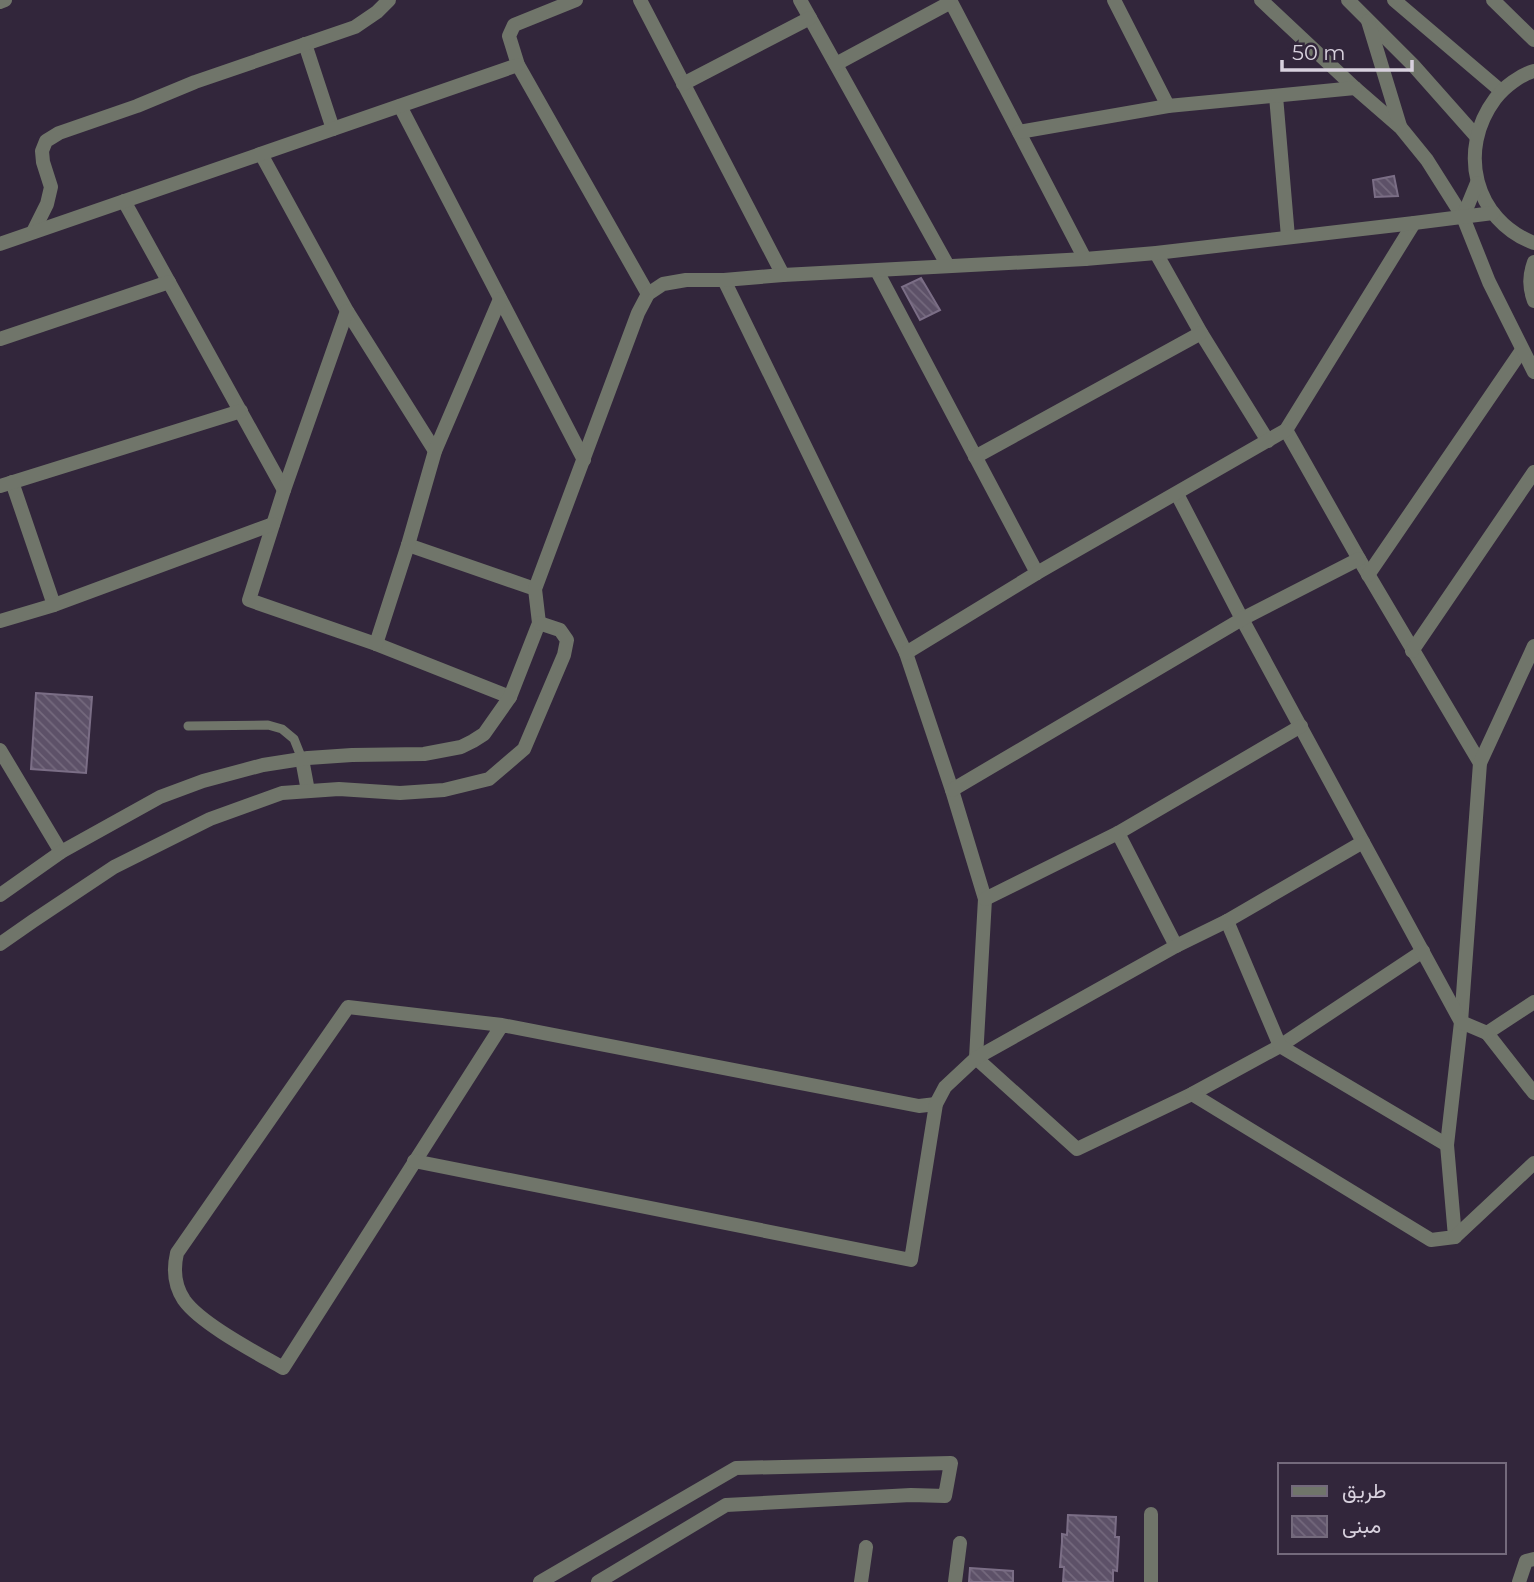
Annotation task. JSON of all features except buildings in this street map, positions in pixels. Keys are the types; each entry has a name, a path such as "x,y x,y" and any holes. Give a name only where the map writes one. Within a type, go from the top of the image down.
{"street":[{"path":"33,232 47,204 51,187 41,151 46,141 59,133 137,106 195,82 355,27 389,0"},
{"path":"576,0 514,25 509,37 518,65 648,294"},
{"path":"640,0 783,275"},
{"path":"800,0 948,266"},
{"path":"1114,0 1168,106"},
{"path":"1261,0 1401,128 1427,160 1463,217 1489,282 1534,372"},
{"path":"1348,0 1421,73 1476,136"},
{"path":"1394,0 1501,91"},
{"path":"1493,0 1534,40"},
{"path":"836,64 951,1 1085,258"},
{"path":"683,83 810,18"},
{"path":"1512,18 1534,24"},
{"path":"1368,20 1401,128"},
{"path":"305,44 333,129"},
{"path":"0,244 518,65"},
{"path":"1534,71 1528,72 1501,91 1486,111 1476,136 1474,159 1477,183 1487,205 1502,224 1521,238 1534,243"},
{"path":"1019,132 1168,106 1355,88"},
{"path":"1276,96 1288,237"},
{"path":"400,106 584,460"},
{"path":"261,154 347,312 435,451"},
{"path":"1463,217 1477,183"},
{"path":"124,201 284,490"},
{"path":"0,895 61,852 160,797 203,781 263,765 302,759 424,754 461,747 484,734 510,697 539,623 536,589 638,313 648,294 663,284 686,280 724,280 1156,253 1493,213"},
{"path":"906,653 1037,573 1286,430 1414,223"},
{"path":"1156,253 1201,333 1268,441"},
{"path":"1534,262 1529,282 1534,301"},
{"path":"877,271 1037,573"},
{"path":"724,280 906,653 952,790 985,899 976,1058"},
{"path":"0,339 169,282"},
{"path":"376,644 435,451 500,299"},
{"path":"347,312 284,490 249,600 376,644 510,697"},
{"path":"975,457 1201,333"},
{"path":"1368,575 1522,351"},
{"path":"54,605 6,484 241,411"},
{"path":"1286,430 1412,651 1480,763"},
{"path":"1412,651 1534,472"},
{"path":"1177,494 1242,620 1461,1022 1487,1033 1534,1093"},
{"path":"0,621 54,605 273,524"},
{"path":"408,545 536,589"},
{"path":"952,790 1242,620 1359,559"},
{"path":"0,944 114,867 209,819 282,793 340,789 400,793 444,790 489,779 523,749 564,655 568,640 560,630 539,623"},
{"path":"1455,1237 1447,1145 1461,1022 1480,763 1533,655"},
{"path":"985,899 1118,833 1301,726"},
{"path":"0,750 61,852"},
{"path":"302,759 307,791"},
{"path":"1118,833 1176,946"},
{"path":"414,1161 911,1260 936,1104 945,1087 976,1058 1176,946 1227,921 1363,842"},
{"path":"1227,921 1280,1046 1447,1145"},
{"path":"976,1058 1077,1149 1192,1094 1280,1046 1423,951"},
{"path":"1487,1033 1534,1002"},
{"path":"502,1024 283,1368 220,1330 186,1302 174,1275 177,1253 348,1007 502,1024 919,1106 936,1104"},
{"path":"1192,1094 1432,1240 1455,1237 1534,1163"},
{"path":"540,1582 736,1468 951,1464 946,1496 911,1495 726,1505 598,1582"},
{"path":"1151,1514 1151,1582"},
{"path":"955,1582 960,1543"},
{"path":"861,1582 866,1547"},
{"path":"1518,1582 1526,1562 1534,1559"}],"lane":[{"path":"188,726 268,725 282,729 294,739 302,759"}]}
